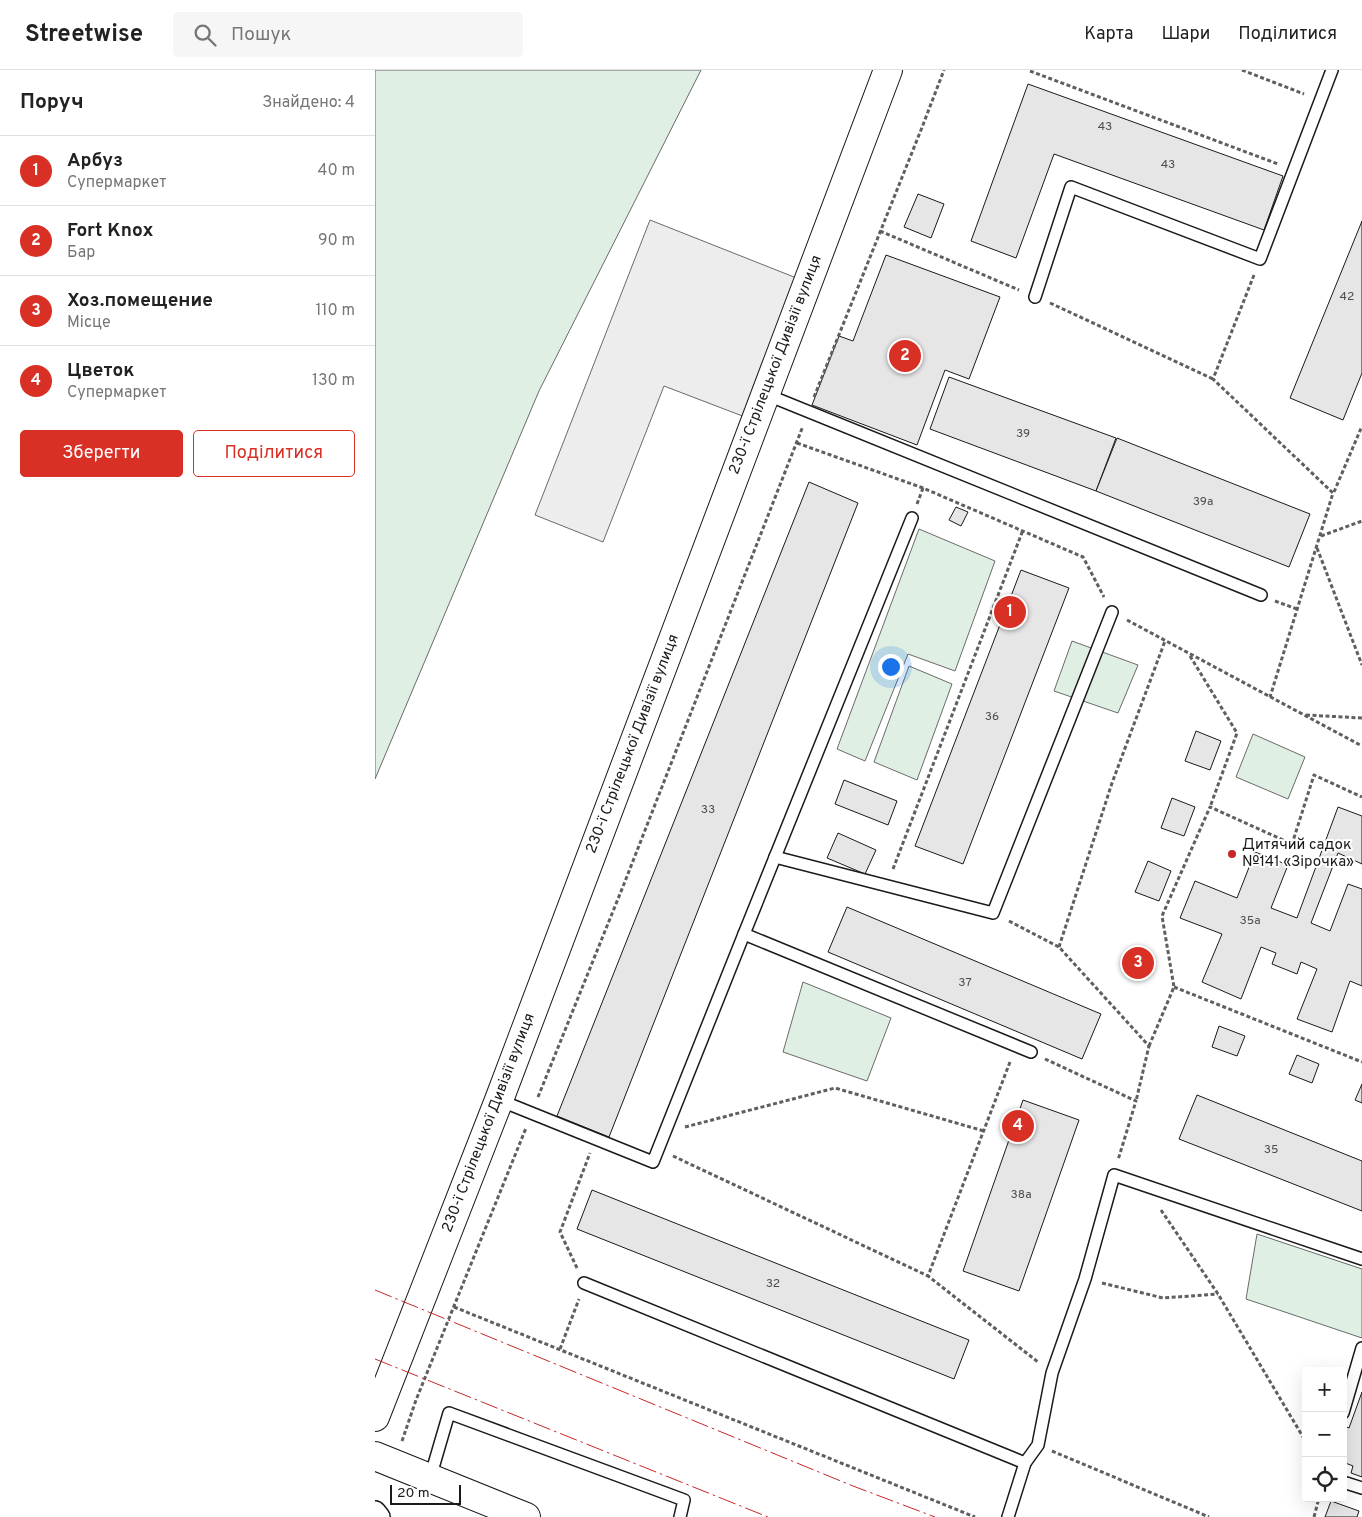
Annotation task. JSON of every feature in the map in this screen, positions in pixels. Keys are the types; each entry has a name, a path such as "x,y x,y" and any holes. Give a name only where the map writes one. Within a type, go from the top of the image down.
{"street":[{"name":"230-ї Стрілецької Дивізії вулиця","path":"375,1417 499,1100 888,70"},
{"path":"384,1460 526,1517"},
{"path":"375,1512 379,1517"}],"lane":[{"path":"1035,297 1071,187 1260,259 1332,70"},
{"path":"765,394 1261,595"},
{"path":"499,1100 653,1162 912,518"},
{"path":"775,858 993,913 1112,612"},
{"path":"744,934 1031,1052"},
{"path":"1008,1517 1025,1463 1038,1445 1052,1373 1085,1279 1114,1175 1362,1259"},
{"path":"585,1283 1025,1463"},
{"path":"1343,1412 1362,1348"},
{"path":"430,1478 449,1413 684,1500 680,1517"},
{"path":"1347,1483 1362,1488"}],"path":[{"path":"384,1460 416,1400 532,1113 944,70"},
{"path":"1029,70 1295,170"},
{"path":"1242,70 1320,101"},
{"path":"1260,259 1213,378 1333,492"},
{"path":"1270,697 1333,492 1362,426"},
{"path":"797,443 923,488 1083,557 1112,612 1362,746"},
{"path":"1320,536 1362,521"},
{"path":"886,886 1023,530"},
{"path":"1317,548 1362,665"},
{"path":"1261,595 1297,609"},
{"path":"1059,947 1112,784 1165,641"},
{"path":"1114,1175 1136,1101 1149,1046 1174,987 1162,916 1210,807 1237,732 1189,654"},
{"path":"1303,715 1362,718"},
{"path":"1210,807 1292,844 1315,775 1362,797"},
{"path":"993,913 1059,947 1149,1046"},
{"path":"1174,987 1362,1062"},
{"path":"928,1276 1017,1046"},
{"path":"1031,1052 1136,1101"},
{"path":"665,1132 835,1088 984,1131"},
{"path":"560,1349 585,1283 560,1232 595,1139"},
{"path":"659,1149 928,1276 1052,1373"},
{"path":"1144,1186 1218,1294 1302,1435"},
{"path":"1085,1279 1163,1298 1218,1294"},
{"path":"454,1306 975,1517"},
{"path":"1038,1445 1209,1517"},
{"path":"1314,1517 1318,1502"}],"green space":[{"path":"375,70 701,70 539,391 375,779"},
{"path":"919,529 995,561 955,671 908,654 865,761 837,749"},
{"path":"1072,641 1138,665 1118,713 1054,691"},
{"path":"909,666 952,684 917,780 874,762"},
{"path":"1253,734 1305,757 1288,799 1236,777"},
{"path":"803,982 891,1018 867,1081 783,1052"},
{"path":"1257,1234 1362,1269 1362,1338 1246,1299"}],"shaded area":[{"path":"650,220 799,279 745,417 664,386 603,542 535,515"}],"building":[{"path":"1028,84 1283,176 1264,230 1054,154 1016,258 971,241"},
{"path":"918,194 944,204 931,238 904,227"},
{"path":"1362,221 1362,373 1343,420 1290,398"},
{"path":"886,255 1000,297 969,379 945,370 917,445 812,405 839,336 853,341"},
{"path":"949,377 1116,438 1096,491 930,429"},
{"path":"1117,438 1310,514 1289,567 1096,491"},
{"path":"809,482 858,503 609,1137 557,1116"},
{"path":"956,507 968,512 961,526 949,520"},
{"path":"1021,570 1069,588 963,864 915,846"},
{"path":"1196,731 1221,741 1210,770 1185,761"},
{"path":"844,780 897,801 888,825 835,804"},
{"path":"1172,798 1195,807 1184,836 1161,828"},
{"name":"Дитячий садок №141 «Зiрочка»","path":"1338,807 1362,816 1362,864 1338,853 1311,923 1330,931 1348,884 1362,889 1362,986 1350,981 1332,1032 1297,1019 1317,969 1301,962 1297,974 1272,964 1276,953 1261,947 1241,999 1202,982 1222,934 1180,918 1195,881 1237,898 1255,852 1288,865 1271,908 1297,918"},
{"path":"838,833 876,850 865,874 827,858"},
{"path":"1148,861 1171,871 1159,901 1135,892"},
{"path":"847,907 1101,1014 1082,1059 828,952"},
{"path":"1143,948 1146,977 1134,977 1130,949"},
{"path":"1219,1026 1245,1036 1237,1056 1212,1047"},
{"path":"1297,1055 1319,1064 1312,1083 1289,1074"},
{"path":"1362,1084 1362,1103 1355,1100"},
{"path":"1197,1095 1362,1161 1362,1211 1179,1139"},
{"path":"1023,1100 1079,1120 1019,1291 963,1271"},
{"path":"592,1190 969,1340 954,1379 577,1229"},
{"path":"1362,1392 1362,1477 1351,1473 1353,1466 1347,1464 1347,1427 1349,1428"},
{"path":"1331,1502 1359,1511 1357,1517 1325,1517"}],"power":[{"path":"375,1290 853,1486 935,1517"},
{"path":"375,1359 768,1517"}],"place":[{"name":"Fort Knox","path":"905,356"},
{"name":"Арбуз","path":"1010,612"},
{"name":"Дитячий садок №141 «Зiрочка»","path":"1232,854"},
{"name":"Хоз.помещение","path":"1138,963"},
{"name":"Цветок","path":"1018,1126"}]}
